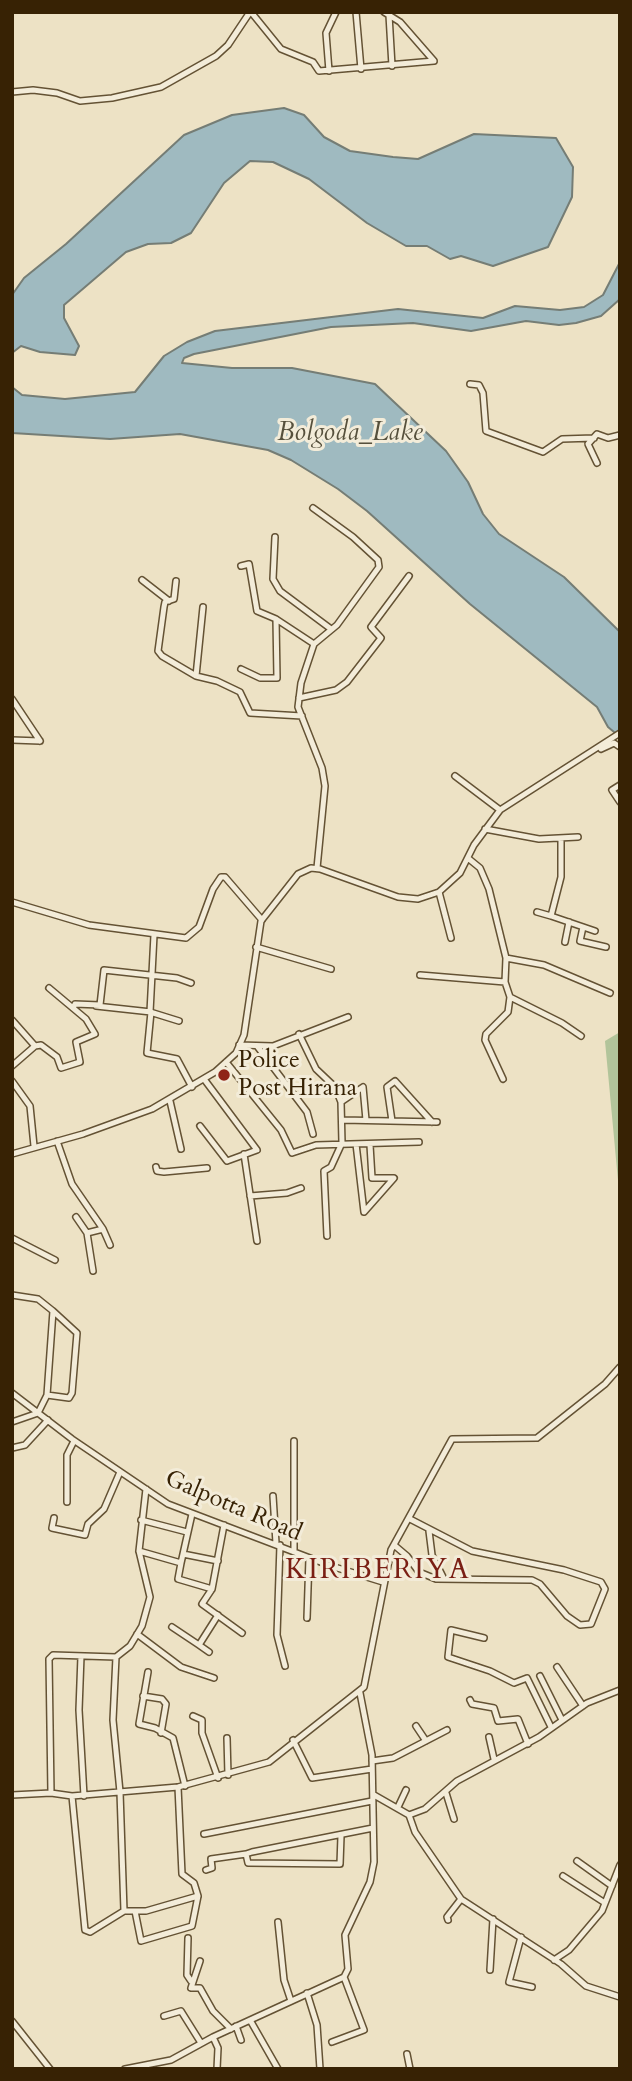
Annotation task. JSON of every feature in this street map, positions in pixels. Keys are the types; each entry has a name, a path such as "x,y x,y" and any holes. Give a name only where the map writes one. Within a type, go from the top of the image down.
{"street":[{"path":"12,92 33,90 80,100 112,98 161,87 216,56 228,45 251,12 281,49 313,62 319,71 433,61 422,43 387,13"},
{"path":"329,71 326,33 336,12"},
{"path":"356,12 361,69"},
{"path":"396,19 402,12"},
{"path":"387,13 392,66"},
{"path":"470,384 479,384 486,431 544,452 562,439 594,438"},
{"path":"597,463 588,443 597,434 608,438 620,435"},
{"path":"313,508 378,559 379,567 331,629 314,644 299,698 298,708 322,768 325,786 317,869"},
{"path":"275,537 273,579 280,591 331,629"},
{"path":"241,566 249,565 257,611 276,619 314,644"},
{"path":"299,698 336,690 347,682 381,638 371,627 410,576"},
{"path":"142,580 169,601"},
{"path":"176,581 174,599 163,607 158,651 162,656 195,676 217,681 240,692 250,713 302,716"},
{"path":"195,676 203,607"},
{"path":"241,669 260,678 277,678 276,619"},
{"path":"12,699 40,741 12,740"},
{"path":"12,1154 170,1101 226,1062 240,1045 244,1035 262,920 298,874 317,869 398,897 418,899 439,892 460,873 485,829 500,810 620,733"},
{"path":"594,750 614,743 620,747"},
{"path":"455,776 500,810"},
{"path":"620,785 612,790 620,802"},
{"path":"485,829 539,839 578,837"},
{"path":"551,916 561,877 561,839"},
{"path":"469,859 480,868 489,889 506,958 505,982 510,997 508,1012 486,1034 485,1040 503,1079"},
{"path":"12,902 89,925 186,938 194,933 221,877 225,877 262,920"},
{"path":"439,892 451,939"},
{"path":"537,912 595,931"},
{"path":"565,942 569,922"},
{"path":"583,927 580,941 607,947"},
{"path":"155,935 147,1053 177,1059 191,1087"},
{"path":"256,947 331,969"},
{"path":"506,958 544,965 610,993"},
{"path":"96,1006 100,1005 104,970 153,975 191,983"},
{"path":"420,975 505,982"},
{"path":"14,1062 35,1046 41,1045 57,1057 61,1068 80,1062 76,1042 95,1034 73,1008 49,988"},
{"path":"510,997 581,1036"},
{"path":"73,1008 75,1004 151,1012 179,1021"},
{"path":"240,1045 273,1046 348,1017"},
{"path":"12,1020 35,1046"},
{"path":"299,1034 317,1069 335,1087 341,1102 342,1143 331,1167 324,1171 327,1236"},
{"path":"257,1046 307,1112 313,1134"},
{"path":"226,1062 281,1130 292,1153 316,1145 419,1142"},
{"path":"200,1126 227,1161 257,1150 204,1079"},
{"path":"12,1081 30,1106 34,1146"},
{"path":"343,1120 435,1122 395,1081 387,1087 392,1121"},
{"path":"341,1102 363,1087 366,1120"},
{"path":"170,1101 181,1149"},
{"path":"57,1140 72,1184 103,1229 110,1245"},
{"path":"356,1144 364,1212 394,1178 372,1178 370,1145"},
{"path":"244,1154 257,1241"},
{"path":"156,1167 158,1171 164,1172 207,1168"},
{"path":"250,1196 287,1193 301,1188"},
{"path":"76,1217 87,1233 93,1271"},
{"path":"87,1233 103,1229"},
{"path":"12,1238 55,1260"},
{"path":"12,1295 38,1299 77,1333 72,1394 69,1398 47,1395"},
{"path":"12,1422 38,1413 47,1395 53,1311"},
{"path":"125,2069 171,2060 213,2037 344,1977 348,1969 345,1935 372,1873 370,1731 360,1693 374,1651 383,1582 394,1545 452,1439 537,1438 605,1384 620,1367"},
{"name":"Galpotta Road","path":"13,1394 75,1441 168,1504 309,1558 383,1582"},
{"path":"12,1448 25,1445 48,1420"},
{"path":"67,1502 67,1455 75,1441"},
{"path":"294,1441 294,1552"},
{"path":"54,1518 52,1528 85,1535 88,1524 104,1508 120,1472"},
{"path":"51,1793 49,1659 53,1655 116,1657 130,1646 137,1634 150,1598 139,1551 146,1489"},
{"path":"273,1496 278,1544 277,1635 285,1665"},
{"path":"192,1514 178,1579 212,1588"},
{"path":"141,1520 187,1532"},
{"path":"394,1545 419,1572 444,1579 532,1580 540,1584 580,1625 591,1624 605,1589 601,1582 564,1570 472,1550 410,1520"},
{"path":"224,1525 212,1588 202,1604 242,1633"},
{"path":"429,1531 432,1555 444,1579"},
{"path":"139,1551 181,1563"},
{"path":"183,1554 218,1561"},
{"path":"307,1618 309,1558"},
{"path":"199,1645 218,1615"},
{"path":"172,1627 209,1652"},
{"path":"484,1638 451,1630 448,1657 490,1671 514,1683 527,1678 551,1727"},
{"path":"137,1634 181,1667 214,1678"},
{"path":"81,1656 79,1710 84,1796"},
{"path":"116,1657 113,1720 120,1792 124,1911"},
{"path":"556,1667 583,1706"},
{"path":"148,1672 139,1724 173,1738 186,1786"},
{"path":"540,1676 562,1720"},
{"path":"409,1815 425,1809 446,1793 457,1780 528,1744 583,1706 620,1690"},
{"path":"12,1795 51,1793 84,1796 186,1786 218,1778 269,1762 293,1740 360,1693"},
{"path":"143,1696 162,1699 166,1704 161,1733"},
{"path":"470,1700 472,1704 494,1708 498,1721 518,1719 528,1744"},
{"path":"193,1716 202,1720 202,1733 218,1778"},
{"path":"416,1726 426,1741"},
{"path":"372,1761 393,1758 447,1730"},
{"path":"489,1737 494,1759"},
{"path":"227,1738 228,1775"},
{"path":"293,1740 312,1778 372,1769"},
{"path":"135,1911 141,1941 192,1926 198,1896 194,1883 182,1874 178,1787"},
{"path":"398,1807 406,1790"},
{"path":"446,1793 454,1819"},
{"path":"72,1796 85,1930 90,1932 124,1911 160,1908 198,1896"},
{"path":"204,1834 373,1798 398,1807 409,1815 415,1832 461,1899 521,1937 586,1986 620,1997"},
{"path":"206,1870 212,1868 211,1859 373,1828"},
{"path":"246,1854 248,1863 340,1864 341,1836"},
{"path":"577,1861 612,1886"},
{"path":"554,1960 569,1950 593,1923 605,1903 620,1865"},
{"path":"563,1876 605,1903"},
{"path":"448,1920 447,1917 461,1899"},
{"path":"490,1970 493,1919"},
{"path":"278,1922 284,1980 291,2001"},
{"path":"521,1937 509,1982 532,1987"},
{"path":"188,1938 187,1975 191,1981"},
{"path":"200,1961 191,1981 191,1988 200,1988 213,2011 234,2028 242,2040"},
{"path":"332,2042 364,2030 344,1977"},
{"path":"307,1993 317,2025 320,2069"},
{"path":"164,2016 181,2011 201,2043"},
{"path":"250,2020 278,2069"},
{"path":"12,2021 50,2069"},
{"path":"213,2037 218,2048 217,2069"},
{"path":"407,2054 410,2069"}],"green space":[{"path":"620,1032 620,1202 605,1041"}],"water":[{"path":"284,108 304,115 324,137 350,151 393,157 418,159 474,134 556,138 573,167 572,197 548,247 493,266 461,256 450,259 427,246 406,246 367,223 309,179 273,162 250,161 224,183 191,233 171,243 148,244 126,252 64,305 64,318 79,346 75,355 40,352 21,346 12,353 12,295 24,278 66,244 184,135 232,115"},
{"name":"Bolgoda_Lake","path":"620,262 620,299 601,316 576,323 559,325 526,321 471,331 413,323 331,327 194,354 184,358 182,363 232,368 292,368 375,384 446,451 468,482 483,514 499,534 564,577 620,632 620,737 608,727 597,707 470,604 367,511 338,489 291,460 268,450 180,434 110,439 12,433 12,387 22,395 65,399 135,392 164,356 187,342 215,331 398,309 483,318 515,306 560,310 584,307 603,295"}],"place":[{"name":"Police Post Hirana","path":"224,1075"}],"district":[{"name":"KIRIBERIYA","path":"378,1572"}]}
